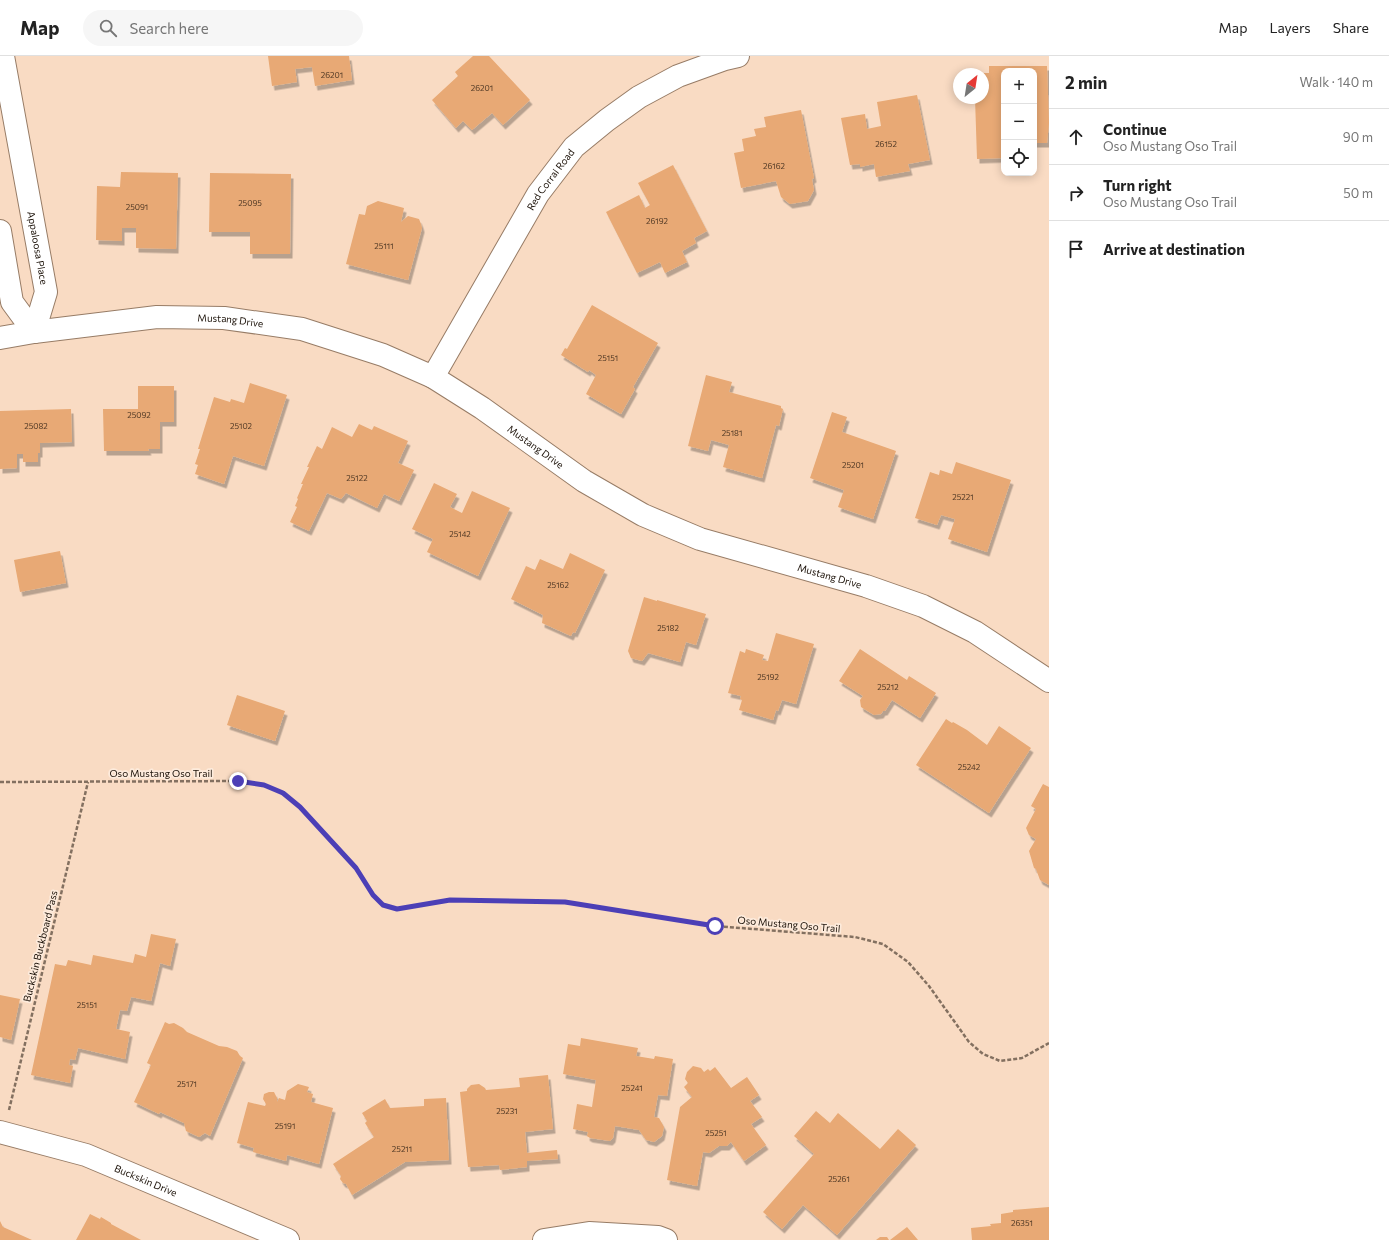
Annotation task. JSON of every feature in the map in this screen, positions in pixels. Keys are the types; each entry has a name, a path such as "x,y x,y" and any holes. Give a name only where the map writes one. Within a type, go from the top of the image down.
{"street":[{"name":"Appaloosa Place","path":"2,56 46,292 34,332"},
{"name":"Red Corral Road","path":"433,377 538,194 574,146 639,97 678,76 725,59 738,56"},
{"path":"0,231 12,302 34,332"},
{"name":"Mustang Drive","path":"0,338 34,332 157,317 224,318 302,329 383,355 433,377 482,408 584,481 643,516 700,539 866,586 923,606 975,632 1049,681"},
{"name":"Buckskin Drive","path":"4,1123 86,1155 262,1235 288,1240"},
{"path":"544,1240 589,1233 658,1237 666,1240"}],"path":[{"name":"Oso Mustang Oso Trail","path":"0,782 238,781 264,785 283,793 300,807 356,868 373,895 383,905 397,909 450,900 565,902 715,926 855,937 883,944 908,962 929,986 969,1042 983,1054 1000,1061 1022,1058 1049,1043"},
{"name":"Buckskin Buckboard Pass","path":"4,1123 88,782"}],"building":[{"path":"268,56 349,56 352,80 315,86 312,67 295,69 297,82 272,86"},
{"path":"473,56 489,56 530,100 503,125 492,113 472,130 463,121 456,128 432,100 458,76 455,72"},
{"path":"989,66 1047,66 1049,123 1047,143 1037,143 1037,68 1001,68 1001,158 977,159 975,104 989,104"},
{"path":"917,95 930,160 908,164 910,171 876,177 874,164 860,167 860,164 850,165 841,118 865,114 867,129 881,126 877,102"},
{"path":"801,110 814,178 812,179 814,190 808,201 790,204 781,197 776,181 741,188 734,153 744,151 742,139 756,136 754,129 766,127 764,117"},
{"path":"673,165 707,231 694,238 696,243 682,251 687,262 665,273 660,262 637,273 606,212 639,195 645,208 650,205 638,183"},
{"path":"121,172 178,173 176,249 136,248 136,228 122,228 122,241 96,240 97,186 120,187"},
{"path":"210,173 291,174 290,254 250,254 250,232 209,232"},
{"path":"378,201 404,208 401,222 408,216 419,219 421,224 422,228 408,280 346,264 359,214 365,215 367,206"},
{"path":"592,305 658,343 633,387 635,389 621,414 586,394 596,375 589,370 588,372 561,355 565,348 567,349"},
{"path":"706,375 732,382 729,392 781,406 783,409 779,426 776,425 762,478 723,467 729,445 711,440 708,451 688,446"},
{"path":"250,383 287,395 264,466 233,456 224,484 195,474 198,465 195,464 200,449 198,449 214,397 230,402 231,399 244,403"},
{"path":"138,386 174,386 174,422 160,422 160,449 148,449 149,451 104,451 103,409 138,409"},
{"path":"71,409 72,442 40,443 38,462 23,462 23,454 17,454 17,468 0,469 0,411"},
{"path":"832,412 847,417 842,432 896,451 873,519 838,507 844,490 810,478"},
{"path":"359,424 372,430 374,426 408,441 398,463 414,470 399,501 384,494 377,508 346,493 341,499 327,493 309,531 290,522 297,507 295,506 298,499 297,498 303,484 301,484 309,467 307,467 317,446 322,449 332,427 352,437"},
{"path":"956,462 1011,480 987,552 948,539 955,519 941,515 937,525 915,518 930,472 939,475 940,470 952,474"},
{"path":"434,483 457,494 450,507 462,513 472,491 510,508 478,576 427,552 433,539 412,529"},
{"path":"60,551 66,583 20,592 14,560"},
{"path":"570,553 605,570 575,633 573,632 571,636 542,623 543,615 511,599 526,566 535,570 540,559 563,569"},
{"path":"644,597 706,614 696,645 686,642 680,662 648,653 642,661 631,658 628,651"},
{"path":"776,633 814,644 796,704 782,700 778,711 776,710 773,720 739,710 742,700 740,699 741,696 728,693 740,651 745,653 746,649 764,655 762,660 768,661"},
{"path":"860,649 907,680 909,676 936,693 920,718 892,700 885,711 881,714 874,715 861,707 860,700 863,696 839,681"},
{"path":"237,695 285,711 275,741 227,725"},
{"path":"946,719 967,730 987,745 999,726 1031,748 989,813 916,765"},
{"path":"1043,784 1049,787 1049,885 1040,880 1036,869 1034,868 1029,851 1036,839 1029,835 1026,828 1036,809 1031,806"},
{"path":"151,934 176,939 170,966 160,963 151,1001 131,997 127,1011 120,1010 116,1029 130,1032 125,1059 78,1048 75,1060 70,1059 69,1065 73,1066 70,1083 31,1075 55,964 66,966 68,960 91,965 93,955 133,963 135,954 146,957"},
{"path":"0,995 20,999 11,1040 0,1037"},
{"path":"165,1022 169,1024 174,1023 187,1032 219,1046 237,1051 243,1058 210,1136 205,1133 199,1137 186,1131 184,1123 160,1112 159,1114 134,1102 151,1065 147,1063"},
{"path":"581,1038 638,1048 636,1056 654,1059 655,1056 673,1059 667,1096 658,1095 654,1117 659,1118 664,1127 662,1136 654,1142 646,1140 639,1130 615,1126 613,1138 610,1141 590,1138 587,1136 588,1132 573,1129 577,1104 592,1107 596,1080 563,1074 568,1044 580,1046"},
{"path":"693,1066 701,1068 704,1072 708,1069 710,1071 715,1067 731,1088 747,1077 759,1095 750,1101 762,1117 751,1124 766,1145 744,1161 731,1142 727,1146 719,1146 709,1153 703,1152 697,1186 667,1180 680,1107 692,1097 684,1087 688,1083 685,1079 687,1072"},
{"path":"548,1075 553,1129 525,1132 527,1153 557,1150 558,1159 527,1161 527,1167 500,1170 499,1165 468,1167 460,1092 467,1091 471,1085 479,1084 486,1090 520,1087 519,1078"},
{"path":"298,1084 309,1087 307,1092 313,1094 311,1102 333,1108 319,1164 287,1155 286,1161 253,1152 254,1148 237,1143 248,1102 265,1106 266,1104 263,1099 264,1094 269,1092 274,1092 277,1102 279,1098 285,1100 287,1091"},
{"path":"446,1098 449,1160 405,1162 352,1195 346,1184 340,1179 341,1176 333,1164 374,1137 365,1123 367,1121 362,1113 385,1099 390,1108 424,1106 424,1099"},
{"path":"816,1111 830,1123 838,1113 880,1149 898,1129 916,1145 837,1235 803,1205 782,1229 763,1212 814,1154 794,1136"},
{"path":"1049,1207 1049,1240 972,1240 971,1228 991,1226 990,1224 1001,1223 1001,1214 1013,1212 1013,1210"},
{"path":"90,1214 100,1219 101,1217 141,1240 76,1240"},
{"path":"0,1221 3,1227 32,1240 0,1240"},
{"path":"907,1227 918,1240 890,1240"},
{"path":"880,1237 887,1237 889,1240 876,1240"}],"route":[{"path":"238,781 264,785 283,793 300,807 356,868 373,895 383,905 397,909 450,900 565,902 715,926"}]}
